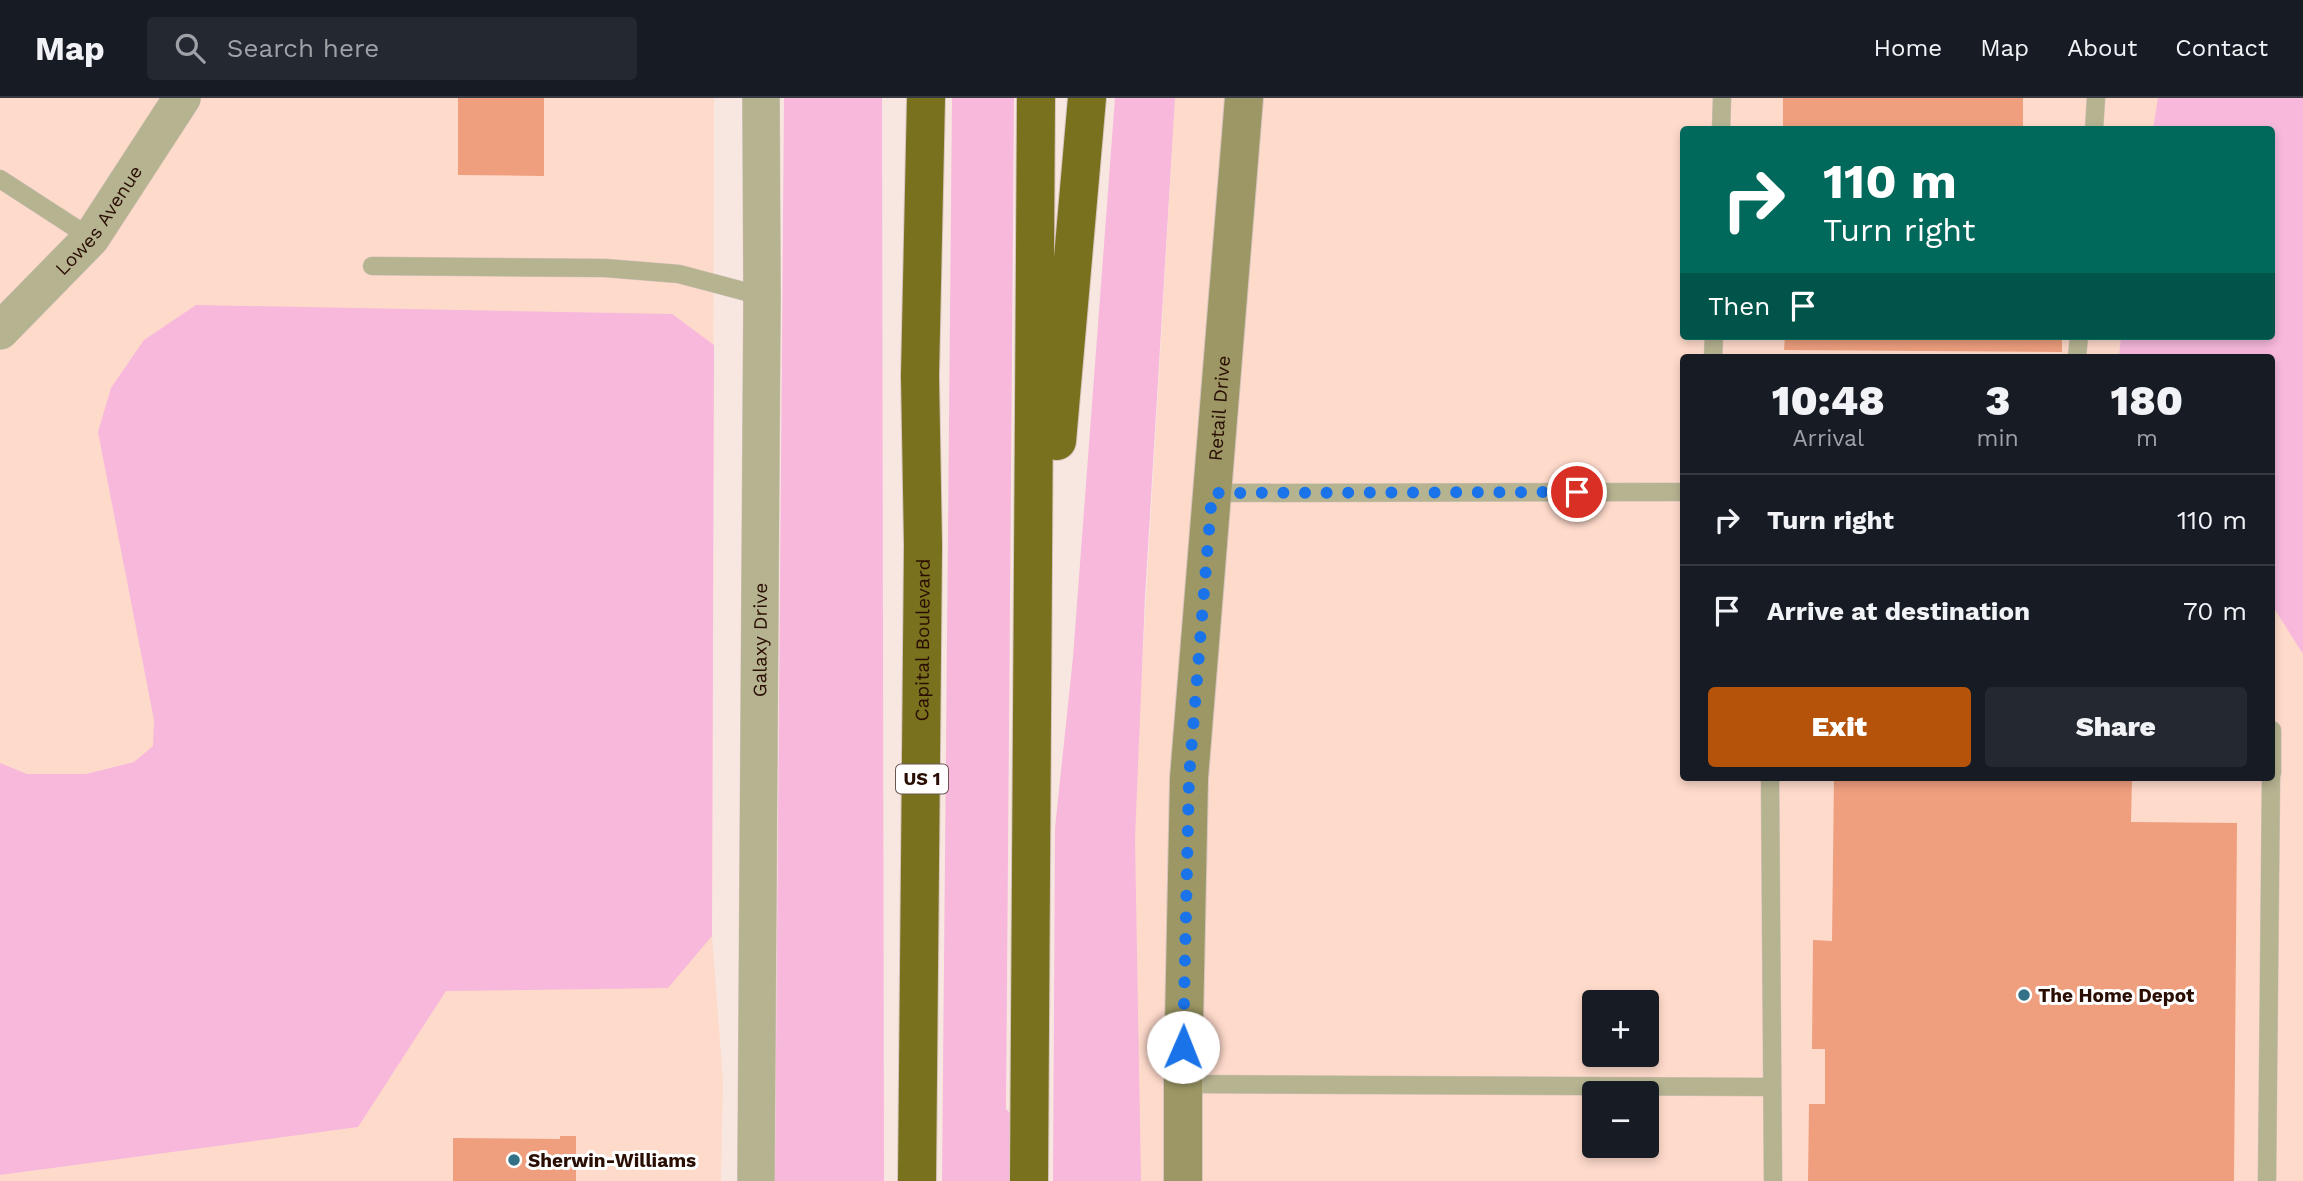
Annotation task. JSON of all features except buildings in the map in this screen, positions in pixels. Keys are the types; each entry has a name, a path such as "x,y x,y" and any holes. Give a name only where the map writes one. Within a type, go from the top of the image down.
{"highway":[{"path":"910,98 920,376"},
{"name":"Capital Boulevard","path":"917,1181 923,558 920,376 926,98"},
{"path":"1029,1181 1036,98"},
{"path":"1033,715 1087,98"}],"street":[{"name":"Lowes Avenue","path":"0,331 91,238 182,98"},
{"name":"Galaxy Drive","path":"756,1181 761,98"},
{"name":"Retail Drive","path":"1183,1181 1189,778 1244,98"}],"lane":[{"path":"1721,126 1722,98"},
{"path":"2094,126 2096,98"},
{"path":"0,179 91,238"},
{"path":"372,266 605,268 679,274 762,296"},
{"path":"1212,493 1680,492"},
{"path":"1770,781 1773,1181"},
{"path":"2267,1181 2272,781"},
{"path":"1183,1084 1772,1087"}],"shaded area":[{"path":"0,98 714,98 712,936 723,1080 721,1181 0,1181"},
{"path":"784,98 882,98 884,1181 775,1181"},
{"path":"952,98 1014,98 1006,1109 1010,1113 1009,1181 942,1181"},
{"path":"1115,98 1175,98 1145,596 1135,839 1141,1181 1053,1181 1055,828 1073,657"},
{"path":"1175,98 2303,98 2303,1181 1140,1181 1132,840"},
{"path":"2158,98 2303,98 2303,654 2275,610 2275,354 2119,354 2121,340 2275,340 2275,126 2153,126"},
{"path":"196,305 672,314 714,345 712,936 668,988 446,991 358,1127 0,1175 0,763 27,774 86,774 134,762 153,746 154,720 98,432 111,388 144,340"}],"place":[{"name":"The Home Depot","path":"2024,995"},
{"name":"Sherwin-Williams","path":"514,1160"}],"route":[{"path":"1183,1047 1189,778 1212,493 1577,492"}]}
